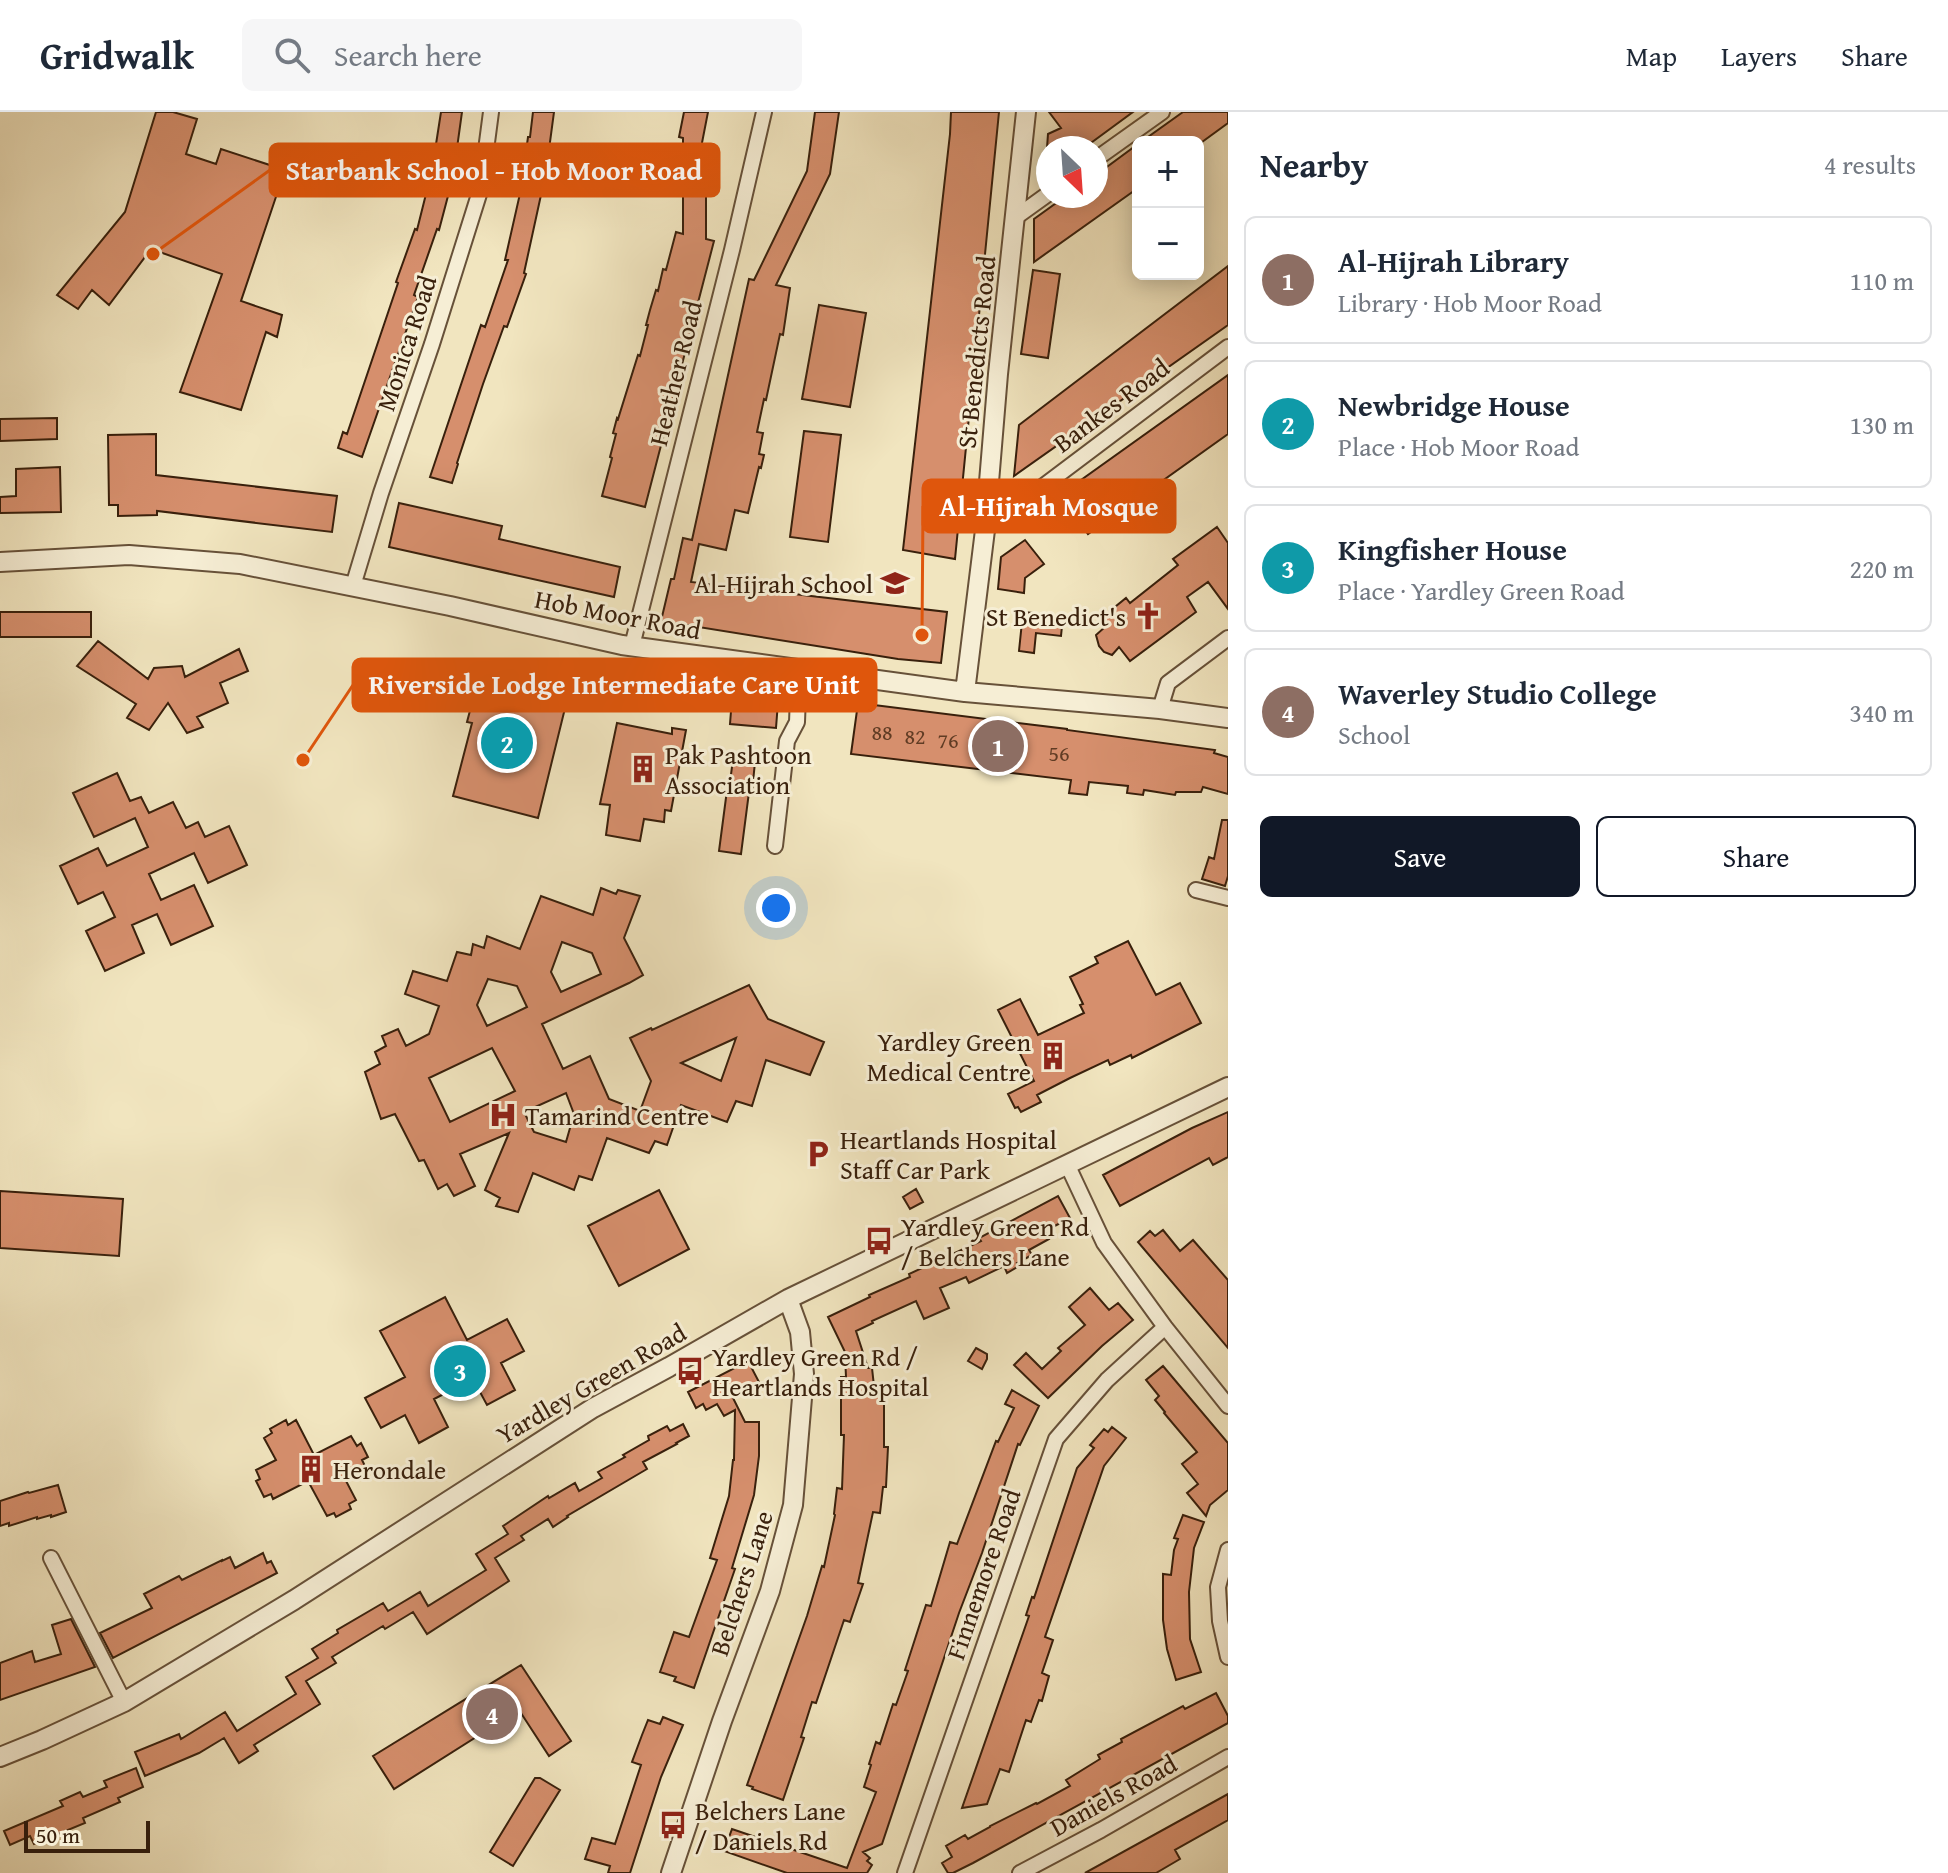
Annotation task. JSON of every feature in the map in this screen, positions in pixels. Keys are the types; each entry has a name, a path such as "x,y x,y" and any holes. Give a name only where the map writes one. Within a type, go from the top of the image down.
{"street":[{"name":"Monica Road","path":"353,586 481,188 491,112"},
{"name":"Heather Road","path":"632,646 764,112"},
{"name":"St Benedicts Road","path":"965,692 985,530 1026,112"},
{"path":"1108,150 1162,112"},
{"path":"1016,217 1036,203"},
{"name":"Bankes Road","path":"985,530 1228,347"},
{"name":"Hob Moor Road","path":"0,562 129,555 240,564 632,646 965,692 1228,718"},
{"path":"1160,709 1168,683 1228,638"},
{"path":"775,846 787,741 797,722 799,669"},
{"path":"1196,890 1228,898"},
{"name":"Yardley Green Road","path":"0,1757 124,1702 294,1600 593,1408 788,1299 1228,1087"},
{"path":"1067,1164 1104,1243 1228,1406"},
{"name":"Belchers Lane","path":"671,1873 770,1591 793,1505 804,1374 800,1332 788,1299"},
{"name":"Finnemore Road","path":"905,1873 1056,1439 1107,1380 1165,1327"},
{"path":"1228,1550 1218,1587 1220,1621 1228,1657"},
{"path":"51,1558 124,1702"},
{"name":"Daniels Road","path":"1020,1873 1228,1757"}],"building":[{"path":"156,112 173,112 197,119 186,154 216,164 221,149 285,170 241,301 282,315 277,337 266,332 241,410 180,392 222,274 151,249 109,305 92,290 78,309 57,295 125,212"},
{"path":"441,112 462,112 453,177 439,230 414,295 418,297 362,457 338,448 343,432 347,434 396,282 417,230 432,170"},
{"path":"533,112 554,112 526,274 483,384 452,483 430,477 481,325 485,327 508,260 505,260 526,167"},
{"path":"684,112 708,112 701,148 706,148 706,239 714,241 645,507 602,496 612,458 616,434 613,433 640,356 656,290 663,269 666,270 676,232 683,234 683,138 679,137"},
{"path":"815,112 839,112 830,174 776,285 790,288 783,335 780,334 757,432 763,433 759,454 764,455 761,468 748,513 735,510 726,550 699,544 691,582 947,612 941,663 898,659 661,621 683,538 692,540 749,279 754,280 807,171"},
{"path":"951,112 999,112 955,559 903,550"},
{"path":"1049,112 1133,112 1100,136 1048,136 1061,128"},
{"path":"1183,112 1228,112 1228,123 1204,141 1204,136 1149,136"},
{"path":"1132,148 1132,192 1034,262 1034,219 1049,208 1108,208 1108,166"},
{"path":"1228,266 1228,325 1014,476 1019,425"},
{"path":"1033,270 1060,274 1048,358 1021,354"},
{"path":"819,305 866,313 850,407 802,399"},
{"path":"1228,375 1228,434 1088,534 1060,495"},
{"path":"57,418 57,439 0,441 0,419"},
{"path":"804,431 841,435 828,542 790,537"},
{"path":"156,434 156,475 337,496 332,532 157,511 157,515 118,516 118,505 109,505 108,435"},
{"path":"60,467 61,512 0,513 0,497 16,496 16,469"},
{"path":"399,503 502,526 499,539 620,567 614,597 389,547"},
{"name":"St Benedict's","path":"1217,527 1228,543 1228,609 1208,582 1187,597 1196,612 1130,661 1119,647 1112,655 1104,652 1096,635 1105,627 1099,620 1126,598 1130,603 1178,565 1173,559"},
{"path":"1025,540 1044,564 1025,578 1024,593 998,589 1001,557"},
{"path":"0,612 91,612 91,637 0,637"},
{"path":"1023,612 1063,616 1061,636 1036,633 1034,653 1019,651"},
{"path":"98,641 148,679 154,668 182,666 185,677 239,649 248,671 220,683 228,703 197,717 203,727 187,733 168,703 149,730 127,718 136,704 77,666"},
{"path":"481,669 569,692 538,818 453,796 472,723 467,722"},
{"path":"732,698 778,702 776,728 730,724"},
{"path":"858,703 1215,750 1214,753 1228,757 1228,794 1203,787 1201,792 1176,792 1175,795 1144,790 1143,795 1127,793 1128,786 1089,782 1087,795 1069,793 1071,780 851,754"},
{"name":"Pak Pashtoon Association","path":"617,723 672,734 672,728 686,730 671,811 665,810 664,822 644,819 640,841 606,835 610,805 600,804"},
{"path":"733,759 755,762 741,854 719,851"},
{"path":"117,773 130,801 141,797 149,813 173,802 186,828 198,822 205,837 229,826 247,865 208,883 194,853 149,874 161,900 194,885 213,926 171,945 157,914 132,925 144,953 105,971 86,931 115,917 103,892 78,904 60,866 98,848 107,866 148,847 135,818 94,837 73,793"},
{"path":"1222,820 1228,820 1228,876 1225,886 1202,879 1209,857 1214,859"},
{"path":"601,888 616,894 618,890 640,896 624,938 643,975 542,1024 563,1069 590,1056 609,1099 640,1111 651,1081 630,1038 749,985 768,1019 824,1042 810,1075 766,1060 752,1106 736,1101 727,1122 681,1105 667,1145 655,1141 649,1153 607,1138 592,1180 579,1176 574,1190 533,1173 518,1212 496,1206 500,1198 485,1190 509,1133 460,1154 475,1186 454,1196 447,1184 438,1189 424,1160 419,1161 395,1114 381,1119 365,1072 380,1064 375,1052 386,1046 382,1036 398,1029 406,1046 429,1034 439,1006 405,994 413,971 447,981 457,952 471,955 473,944 484,948 487,936 520,949 541,896 593,915","holes":["562,942 592,953 601,974 561,992 551,972","488,979 517,986 527,1007 487,1026 477,1005","736,1038 721,1081 681,1063","492,1048 515,1091 450,1122 429,1078","566,1093 574,1114 566,1142 534,1132 524,1112"]},
{"path":"1128,941 1156,995 1180,983 1201,1023 1132,1058 1131,1055 1110,1065 1108,1060 1070,1078 1037,1095 1041,1102 1021,1112 1018,1107 1015,1108 1008,1094 1034,1081 998,1010 1020,999 1038,1035 1084,1013 1070,977 1098,963 1095,957"},
{"path":"1228,1112 1228,1157 1213,1165 1209,1158 1120,1206 1103,1175"},
{"path":"916,1189 923,1202 910,1209 903,1197"},
{"path":"659,1190 689,1249 619,1286 588,1226"},
{"path":"0,1191 123,1199 119,1256 0,1248"},
{"path":"1058,1196 1070,1218 1045,1231 1049,1239 1029,1250 1032,1255 1017,1263 1019,1266 1007,1273 1004,1266 969,1283 966,1277 940,1288 949,1308 924,1319 916,1301 856,1331 868,1368 872,1368 874,1386 884,1386 884,1447 888,1447 886,1487 883,1487 880,1513 873,1512 858,1583 863,1584 850,1622 844,1620 816,1703 812,1702 801,1737 804,1738 783,1800 752,1789 747,1785 824,1567 835,1515 837,1488 842,1489 844,1435 841,1435 841,1377 846,1377 846,1354 828,1317 910,1277 909,1274 981,1241 979,1238"},
{"path":"1163,1230 1180,1251 1193,1240 1228,1280 1228,1348 1138,1242 1150,1231 1155,1236"},
{"path":"1090,1288 1109,1310 1118,1303 1133,1320 1048,1398 1014,1365 1026,1353 1042,1369 1061,1351 1058,1348 1085,1325 1069,1307"},
{"path":"445,1297 467,1340 507,1319 524,1351 501,1363 515,1390 487,1405 473,1379 434,1399 448,1427 419,1443 405,1415 381,1428 365,1398 405,1377 380,1331"},
{"path":"976,1348 987,1354 982,1369 968,1361"},
{"path":"748,1361 759,1382 732,1396 745,1422 759,1422 754,1495 732,1568 735,1569 694,1688 660,1672 674,1632 689,1637 717,1560 710,1558 729,1496 734,1460 735,1410 724,1416 717,1404 706,1410 703,1404 696,1408 688,1392"},
{"path":"1163,1366 1228,1443 1228,1490 1210,1505 1206,1516 1187,1493 1198,1484 1182,1464 1197,1452 1164,1413 1155,1400 1159,1396 1146,1380"},
{"path":"1012,1390 1039,1406 1018,1444 882,1844 863,1852 872,1865 867,1873 787,1873 724,1851 732,1829 847,1868 876,1792 864,1787 876,1742 880,1744 893,1704 896,1705 926,1605 931,1606 950,1542 957,1544 996,1441 1014,1408 1005,1404"},
{"name":"Herondale","path":"286,1420 288,1425 296,1420 314,1455 351,1436 357,1446 361,1443 368,1457 362,1460 366,1468 345,1479 356,1500 349,1504 351,1509 336,1517 334,1513 327,1516 308,1481 273,1499 271,1494 264,1497 256,1481 260,1479 256,1470 276,1460 264,1438 272,1433 270,1429"},
{"path":"683,1424 689,1436 643,1462 647,1469 553,1527 548,1519 521,1536 524,1540 495,1558 509,1581 427,1634 413,1612 332,1657 336,1663 306,1681 320,1704 254,1745 258,1751 239,1763 224,1738 199,1753 145,1776 135,1752 179,1734 181,1739 225,1712 237,1731 296,1694 286,1677 318,1658 312,1649 338,1633 337,1630 383,1603 388,1611 420,1592 428,1606 486,1570 476,1554 508,1534 503,1526 548,1496 575,1483 579,1491 602,1478 598,1472 649,1440 648,1436 667,1426 670,1431"},
{"path":"1112,1427 1126,1438 1104,1466 1045,1637 1053,1640 1042,1673 1049,1676 1042,1701 1039,1700 1031,1722 1026,1720 1009,1772 1000,1769 987,1804 962,1808 1077,1468 1094,1448 1090,1445 1104,1429 1108,1432"},
{"path":"58,1485 66,1512 0,1526 0,1501"},
{"path":"1183,1515 1204,1522 1194,1548 1189,1592 1190,1639 1201,1672 1176,1680 1163,1620 1163,1574 1171,1575 1178,1539 1174,1538"},
{"path":"263,1553 267,1563 271,1561 277,1573 113,1658 100,1633 152,1608 144,1594 179,1576 182,1580 230,1557 235,1568"},
{"path":"71,1619 95,1667 0,1700 0,1663 32,1651 35,1662 61,1654 52,1625"},
{"path":"521,1665 571,1741 549,1756 519,1710 394,1789 373,1756"},
{"path":"1216,1693 1228,1716 1228,1723 973,1863 948,1873 942,1863 952,1857 946,1846 965,1835 968,1839 1070,1786 1066,1780 1100,1759 1098,1755 1122,1742 1121,1739 1183,1706 1185,1709"},
{"path":"663,1717 683,1725 661,1777 630,1873 608,1873 610,1866 585,1859 592,1838 615,1844 641,1765 632,1762 642,1735 648,1720 660,1724"},
{"path":"136,1768 143,1787 118,1798 120,1802 83,1818 85,1823 34,1844 30,1836 10,1845 4,1831 63,1806 60,1801 80,1792 83,1797 107,1787 104,1781"},
{"path":"535,1778 560,1790 513,1866 490,1852"},
{"path":"1228,1794 1228,1820 1175,1850 1180,1859 1156,1873 1085,1873"}],"place":[{"name":"Starbank School - Hob Moor Road","path":"153,254"},
{"name":"Al-Hijrah School","path":"895,583"},
{"name":"St Benedict's","path":"1148,616"},
{"name":"Al-Hijrah Mosque","path":"922,635"},
{"name":"Newbridge House","path":"507,743"},
{"name":"Al-Hijrah Library","path":"998,746"},
{"name":"Riverside Lodge Intermediate Care Unit","path":"303,760"},
{"name":"Pak Pashtoon Association","path":"643,769"},
{"name":"Yardley Green Medical Centre","path":"1053,1056"},
{"name":"Tamarind Centre","path":"503,1115"},
{"name":"Heartlands Hospital Staff Car Park","path":"818,1154"},
{"name":"Yardley Green Rd / Belchers Lane","path":"879,1241"},
{"name":"Kingfisher House","path":"460,1371"},
{"name":"Yardley Green Rd / Heartlands Hospital","path":"690,1371"},
{"name":"Herondale","path":"311,1469"},
{"name":"Waverley Studio College","path":"492,1714"},
{"name":"Belchers Lane / Daniels Rd","path":"673,1825"}]}
